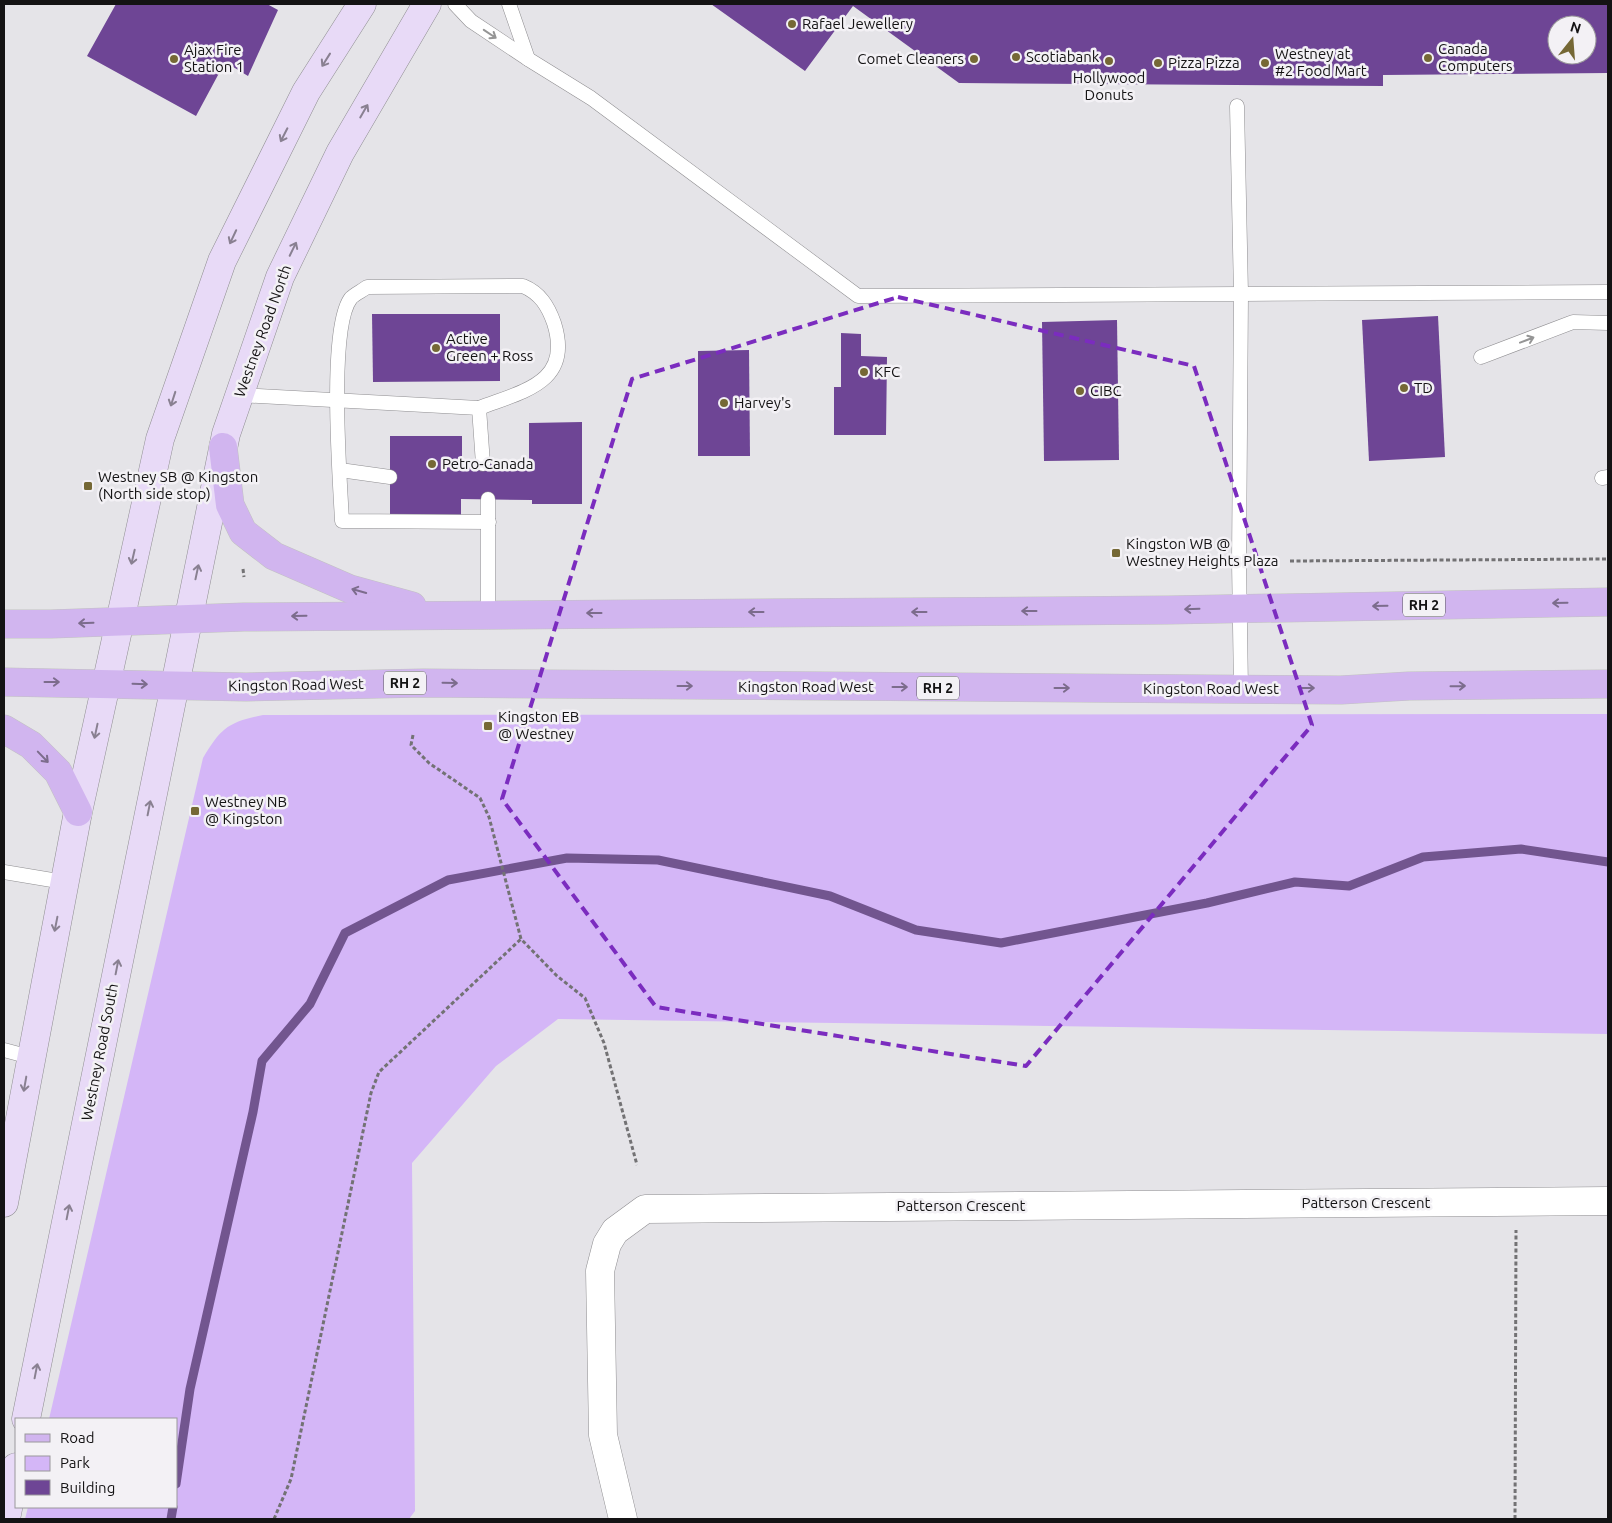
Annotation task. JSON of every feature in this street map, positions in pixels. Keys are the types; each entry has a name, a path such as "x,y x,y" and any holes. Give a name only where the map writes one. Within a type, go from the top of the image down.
{"main road":[{"name":"Westney Road North","path":"174,685 223,447 280,277 340,153 427,4"},
{"path":"4,1203 30,1057 78,812 160,439 222,261 306,92 352,11"},
{"path":"223,447 230,505 243,532 274,556 350,589 440,614"},
{"name":"RH 2","path":"4,624 440,614 1160,610 1240,607 1608,602"},
{"name":"Kingston Road West","path":"4,682 246,687 423,683 1341,690 1409,686 1608,684"},
{"name":"Westney Road South","path":"26,1418 174,685"},
{"path":"4,729 31,745 58,772 78,812"},
{"path":"6,1519 15,1472"}],"street":[{"name":"Patterson Crescent","path":"623,1519 603,1435 600,1271 607,1244 615,1231 645,1209 1608,1201"}],"lane":[{"path":"456,4 471,21 591,98 858,296 1608,292"},
{"path":"509,4 528,59"},
{"path":"1237,106 1241,294 1241,689"},
{"path":"240,394 336,400 479,408 538,385 555,365 559,341 549,308 534,291 523,286 367,287 351,299 342,320 336,400 342,521 489,522"},
{"path":"1481,357 1573,322 1608,323"},
{"path":"479,408 483,464"},
{"path":"340,470 390,477"},
{"path":"488,499 488,614"},
{"path":"4,872 64,882"},
{"path":"4,1050 30,1057"}],"path":[{"path":"1290,561 1608,559"},
{"path":"413,735 411,746 429,763 480,798 489,817 513,902 521,939 556,976 584,998 604,1043 637,1165"},
{"path":"274,1519 291,1479 371,1093 379,1072 521,939"},
{"path":"1515,1519 1516,1202"}],"highlighted area":[{"path":"898,297 1194,366 1312,725 1026,1066 656,1007 502,799 632,379"}],"green space":[{"path":"1608,714 1608,1034 558,1019 496,1066 412,1163 415,1511 409,1519 25,1519 28,1508 178,1508 178,1418 49,1418 203,758 215,740 227,728 241,720 263,715"}],"building":[{"name":"Ajax Fire Station 1","path":"116,4 267,4 278,10 248,76 225,62 196,116 87,56"},
{"path":"711,4 1608,4 1608,73 1383,75 1383,86 959,83 853,6 805,71"},
{"name":"Active Green + Ross","path":"372,314 500,314 500,381 373,382"},
{"name":"TD","path":"1438,316 1445,457 1369,461 1362,320"},
{"name":"CIBC","path":"1117,320 1119,460 1044,461 1042,322"},
{"name":"KFC","path":"841,333 861,334 861,356 887,357 886,435 834,435 834,387 841,387"},
{"name":"Harvey's","path":"749,350 750,456 698,456 698,351"},
{"path":"582,422 582,504 532,504 532,500 461,499 461,518 390,518 390,436 462,436 462,464 529,464 529,423"}],"waterway":[{"path":"178,1470 190,1389 253,1112 262,1061 310,1004 345,933 448,880 567,858 658,860 830,896 916,930 1001,943 1207,903 1295,882 1349,886 1423,857 1521,849 1608,862"},
{"path":"171,1519 173,1508"}],"place":[{"name":"Rafael Jewellery","path":"792,24"},
{"name":"Scotiabank","path":"1016,57"},
{"name":"Canada Computers","path":"1428,58"},
{"name":"Ajax Fire Station 1","path":"174,59"},
{"name":"Comet Cleaners","path":"974,59"},
{"name":"Hollywood Donuts","path":"1109,61"},
{"name":"Pizza Pizza","path":"1158,63"},
{"name":"Westney at #2 Food Mart","path":"1265,63"},
{"name":"Active Green + Ross","path":"436,348"},
{"name":"KFC","path":"864,372"},
{"name":"TD","path":"1404,388"},
{"name":"CIBC","path":"1080,391"},
{"name":"Harvey's","path":"724,403"},
{"name":"Petro-Canada","path":"432,464"},
{"name":"Westney SB @ Kingston (North side stop)","path":"88,486"},
{"name":"Kingston WB @ Westney Heights Plaza","path":"1116,553"},
{"name":"Kingston EB @ Westney","path":"488,726"},
{"name":"Westney NB @ Kingston","path":"195,811"}]}
